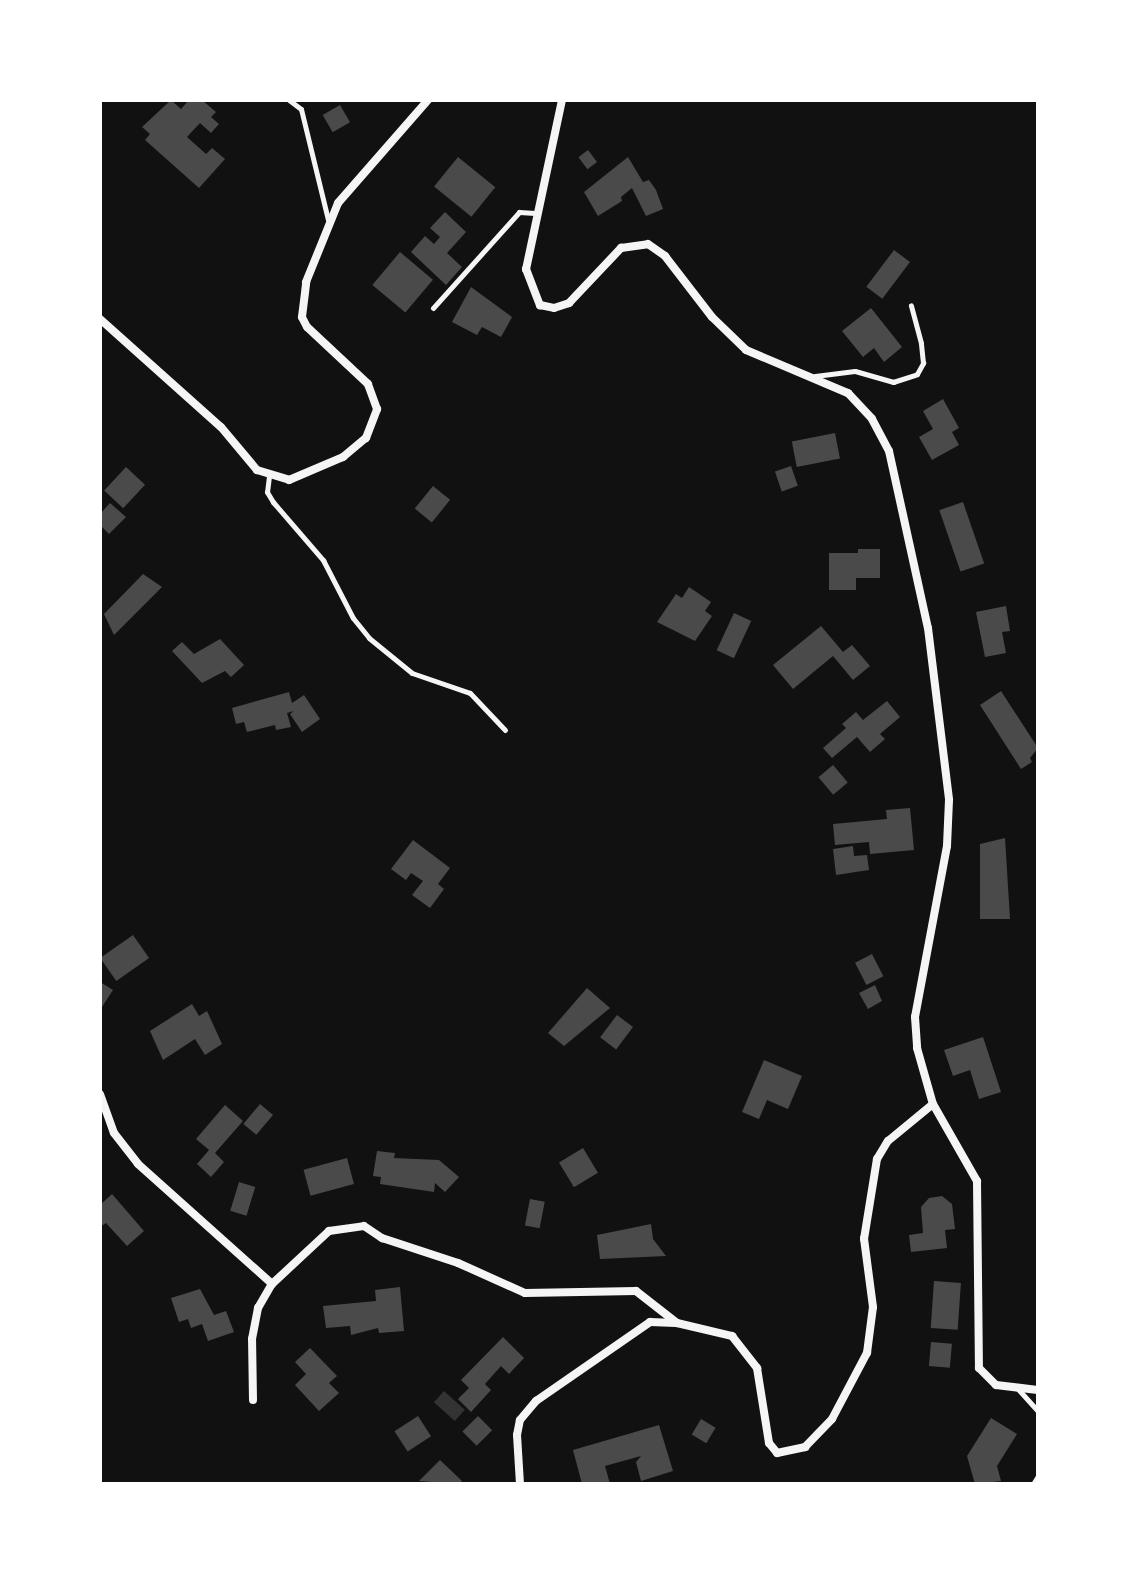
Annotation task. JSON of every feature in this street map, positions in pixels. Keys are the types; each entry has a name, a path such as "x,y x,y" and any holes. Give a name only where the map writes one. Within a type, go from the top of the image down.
{"street":[{"path":"100,319 269,476 289,480 321,470 366,438 374,426 377,409 368,384 316,339 302,317 306,282 329,225 356,177 428,100"},
{"path":"562,100 535,213 526,269 540,305 554,308 569,303 621,248 648,244 665,256 746,350 815,376 848,393 881,433 928,628 949,800 947,846 915,1017 919,1061 933,1104 977,1181 979,1368 996,1385 1038,1390"},
{"path":"100,1094 114,1133 138,1164 272,1284"},
{"path":"520,1484 517,1435 520,1420 536,1401 650,1322 677,1323 732,1336 746,1349 764,1390 765,1430 777,1453 791,1453 811,1441 832,1419 858,1374 872,1330 864,1239 877,1159 888,1141 933,1104"},
{"path":"253,1400 252,1339 258,1308 272,1284 329,1231 364,1226 382,1238 458,1263 525,1293 636,1291 677,1323"}],"lane":[{"path":"289,100 301,109 329,225"},
{"path":"433,308 519,212 535,213"},
{"path":"815,376 855,371 893,382 917,374 923,363 911,305"},
{"path":"269,476 267,492 273,502 323,560 353,618 369,638 412,673 470,693 505,730"},
{"path":"1018,1389 1038,1411"},
{"path":"1033,1484 1038,1476"}],"shaded area":[{"path":"444,1391 465,1410 455,1421 434,1402"}],"building":[{"path":"171,100 181,109 189,100 202,100 216,112 211,117 219,124 211,133 200,123 187,137 206,154 212,148 225,159 199,188 145,140 150,134 142,127"},
{"path":"340,105 350,122 333,132 323,115"},
{"path":"588,150 597,162 587,169 578,157"},
{"path":"458,157 495,187 471,217 434,187"},
{"path":"628,157 643,182 649,180 656,190 663,209 646,216 632,188 621,197 622,201 598,216 584,192"},
{"path":"445,212 466,232 447,253 462,267 446,285 411,252 425,236 434,244 440,237 430,228"},
{"path":"894,250 910,262 882,299 866,287"},
{"path":"400,252 433,280 405,313 372,285"},
{"path":"471,287 512,317 501,337 482,327 477,335 452,322"},
{"path":"871,308 902,347 884,362 874,348 863,357 842,331"},
{"path":"943,399 959,428 952,432 959,445 932,460 919,437 933,429 923,411"},
{"path":"835,433 840,459 797,467 792,441"},
{"path":"791,466 798,486 782,491 775,472"},
{"path":"126,467 145,485 123,508 104,490"},
{"path":"433,486 450,500 432,522 415,509"},
{"path":"963,502 984,563 961,572 939,510"},
{"path":"110,503 126,517 109,534 100,525 100,514"},
{"path":"858,549 880,549 880,578 856,578 856,590 829,590 829,553 858,553"},
{"path":"143,574 162,587 114,635 104,614"},
{"path":"689,587 711,602 705,611 712,616 695,641 657,622 676,594 682,598"},
{"path":"1006,606 1010,631 1002,632 1006,653 985,657 976,612"},
{"path":"734,613 751,621 734,658 717,650"},
{"path":"821,626 843,652 852,645 870,666 853,680 833,656 793,689 773,665"},
{"path":"220,639 244,665 231,677 225,671 202,683 172,651 182,642 194,654"},
{"path":"1001,691 1038,748 1030,758 1032,762 1021,769 980,705"},
{"path":"289,692 292,703 304,695 320,719 302,732 290,714 294,711 287,713 291,727 276,730 275,725 247,732 244,722 236,724 232,708"},
{"path":"887,701 900,717 880,734 885,739 870,752 857,737 832,758 823,748 846,728 842,724 856,712 863,720"},
{"path":"833,765 848,783 833,795 818,777"},
{"path":"910,808 914,850 870,854 869,842 835,845 833,824 887,819 886,810"},
{"path":"1005,838 1010,919 980,919 980,844"},
{"path":"413,840 450,868 438,884 444,889 430,908 412,895 423,881 411,873 406,880 391,869"},
{"path":"853,846 854,856 867,855 869,870 836,875 833,849"},
{"path":"133,935 149,958 116,981 100,958"},
{"path":"872,954 883,976 866,985 855,963"},
{"path":"100,982 113,990 102,1007 100,1006"},
{"path":"875,985 882,1001 868,1009 859,993"},
{"path":"587,988 610,1008 564,1046 548,1033"},
{"path":"192,1004 199,1016 207,1011 222,1044 205,1055 195,1039 163,1060 150,1031"},
{"path":"617,1015 633,1027 616,1049 600,1037"},
{"path":"983,1037 1001,1092 979,1099 970,1070 953,1076 944,1050"},
{"path":"764,1060 802,1076 788,1109 767,1100 759,1119 742,1112"},
{"path":"260,1104 273,1115 256,1135 243,1124"},
{"path":"225,1105 243,1121 215,1153 224,1162 211,1177 197,1164 209,1150 196,1139"},
{"path":"583,1148 598,1173 574,1187 559,1162"},
{"path":"377,1151 395,1153 394,1158 439,1160 459,1177 445,1192 435,1183 434,1192 380,1184 381,1177 373,1176"},
{"path":"347,1158 354,1184 311,1196 304,1170"},
{"path":"239,1182 255,1187 246,1216 230,1211"},
{"path":"112,1194 144,1231 127,1246 106,1223 100,1227 100,1205"},
{"path":"942,1196 952,1204 955,1229 945,1230 947,1248 911,1252 909,1235 923,1233 921,1207 929,1198"},
{"path":"530,1199 545,1202 540,1228 525,1226"},
{"path":"651,1224 653,1239 666,1256 600,1259 597,1235"},
{"path":"934,1281 961,1283 958,1330 931,1328"},
{"path":"400,1287 404,1331 379,1333 378,1328 351,1335 350,1326 326,1328 323,1306 376,1301 375,1290"},
{"path":"200,1289 214,1315 226,1311 234,1332 208,1341 202,1324 191,1328 188,1319 179,1322 171,1298"},
{"path":"503,1337 524,1358 509,1374 501,1366 485,1384 491,1390 471,1412 458,1399 469,1388 461,1380"},
{"path":"931,1342 952,1344 950,1368 929,1366"},
{"path":"310,1348 337,1376 329,1383 339,1393 319,1411 295,1385 306,1374 295,1362"},
{"path":"418,1416 431,1436 408,1451 395,1431"},
{"path":"478,1416 492,1430 477,1446 462,1432"},
{"path":"991,1418 1017,1434 997,1466 1001,1481 975,1484 967,1456"},
{"path":"701,1419 716,1428 706,1443 692,1434"},
{"path":"659,1425 673,1471 641,1481 636,1462 641,1456 605,1466 610,1484 582,1484 573,1450"},
{"path":"440,1460 462,1481 460,1484 419,1481"}]}
